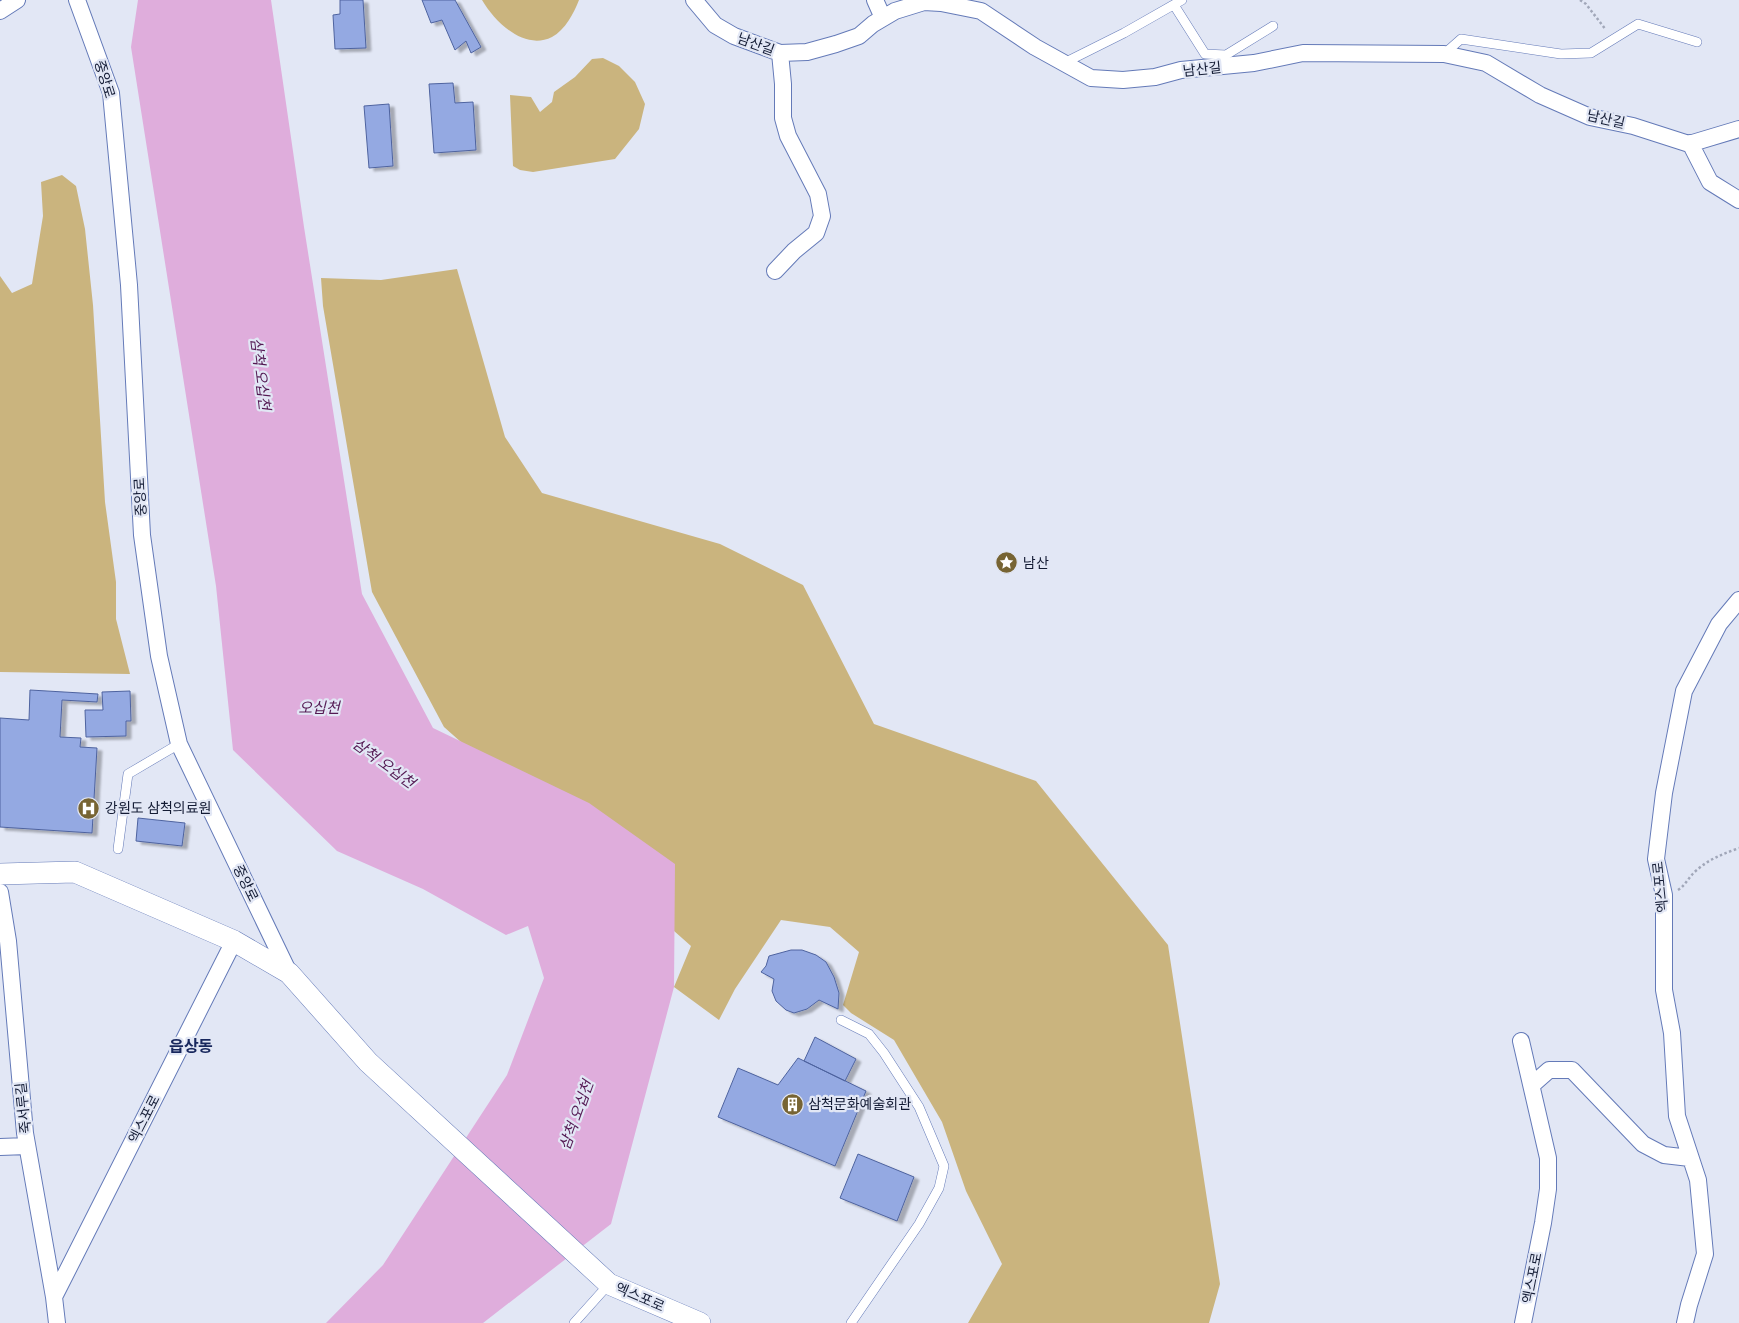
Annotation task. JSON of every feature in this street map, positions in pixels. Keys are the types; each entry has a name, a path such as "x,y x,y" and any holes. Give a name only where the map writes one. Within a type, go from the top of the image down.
{"street":[{"path":"0,10 17,0"},
{"name":"중앙로","path":"77,0 111,93 129,285 142,535 159,656 179,744 288,973"},
{"name":"남산길","path":"694,0 715,25 734,36 780,53 807,52 859,36 895,11 924,2 969,4 1035,47 1091,78 1124,80 1155,77 1224,61 1254,63 1303,53 1444,54 1486,63 1540,96 1590,117 1633,126 1690,143"},
{"path":"875,0 883,18"},
{"path":"775,271 794,251 816,233 822,216 818,194 788,136 783,118 783,84 780,53"},
{"path":"1739,129 1690,143 1710,182 1739,200"},
{"name":"엑스포로","path":"1685,1323 1705,1254 1698,1180 1677,1116 1672,1033 1664,990 1664,900 1656,859 1664,793 1684,691 1719,624 1739,600"},
{"path":"0,874 75,872 234,941 288,973"},
{"name":"죽서루길","path":"0,892 8,941 27,1146 54,1297 56,1323"},
{"name":"엑스포로","path":"54,1297 234,941"},
{"name":"엑스포로","path":"288,973 368,1062 609,1284 700,1323"},
{"name":"엑스포로","path":"1521,1041 1548,1158 1548,1189 1543,1223 1523,1323"},
{"path":"1532,1085 1548,1070 1572,1070 1643,1144 1664,1155 1690,1158"},
{"path":"0,1147 27,1146"}],"lane":[{"path":"1064,63 1124,34 1178,2 1205,54 1224,61 1272,26"},
{"path":"1444,54 1461,39 1561,54 1592,53 1638,24 1697,42"},
{"path":"118,849 128,774 179,744"},
{"path":"841,1020 869,1034 884,1053 919,1107 944,1166 939,1188 919,1224 851,1323"},
{"path":"574,1323 609,1284"}],"path":[{"path":"1580,0 1586,4 1613,40"},
{"path":"1664,900 1684,886 1695,871 1712,858 1739,848"}],"shaded area":[{"path":"482,0 579,0 572,16 557,34 541,40 531,40 511,32 502,25"},
{"path":"603,58 619,66 635,82 645,104 639,129 615,159 533,172 520,170 513,166 510,95 531,97 540,112 552,102 554,92 575,77 592,59"},
{"path":"62,175 76,186 85,229 93,305 105,502 116,582 116,619 130,674 0,672 0,276 12,293 32,284 43,216 41,182"},
{"path":"457,269 505,437 542,493 720,544 803,585 874,724 1036,781 1168,945 1220,1284 1209,1323 968,1323 1002,1264 966,1191 942,1122 894,1040 851,1013 843,1005 859,952 830,927 781,920 735,989 719,1020 674,987 691,946 444,727 372,592 323,306 321,278 381,280"}],"water":[{"name":"오십천","path":"138,0 271,0 304,227 362,594 433,728 589,803 675,864 674,987 611,1224 483,1323 326,1323 383,1265 507,1075 544,978 528,926 506,935 423,889 337,851 233,750 216,586 131,47"}],"building":[{"path":"340,0 363,0 366,48 335,49 333,15 340,14"},
{"path":"422,0 455,0 481,47 471,53 466,41 455,50 442,20 431,23"},
{"path":"453,83 455,103 473,102 476,150 434,153 429,84"},
{"path":"389,104 393,166 369,168 364,106"},
{"path":"30,690 98,694 97,702 62,700 60,737 81,738 80,747 97,748 92,833 0,827 0,718 29,720"},
{"path":"130,691 131,721 126,721 126,736 86,737 85,710 103,710 102,692"},
{"path":"138,818 185,823 182,846 136,841"},
{"path":"791,950 802,950 816,955 826,962 834,977 839,993 838,1009 819,1000 807,1009 794,1013 786,1010 776,1001 772,991 774,979 761,972 766,966 769,956"},
{"path":"815,1037 856,1059 845,1081 804,1061"},
{"name":"삼척문화예술회관","path":"798,1058 866,1091 835,1166 718,1117 738,1068 778,1085"},
{"path":"858,1154 914,1177 897,1221 840,1198"}],"place":[{"name":"남산","path":"1007,563"},
{"name":"강원도 삼척의료원","path":"89,808"},
{"name":"삼척문화예술회관","path":"792,1104"}],"district":[{"name":"읍상동","path":"191,1046"}],"water label":[{"name":"삼척 오십천","path":"261,374"},
{"name":"삼척 오십천","path":"384,763"},
{"name":"삼척 오십천","path":"576,1115"}]}
